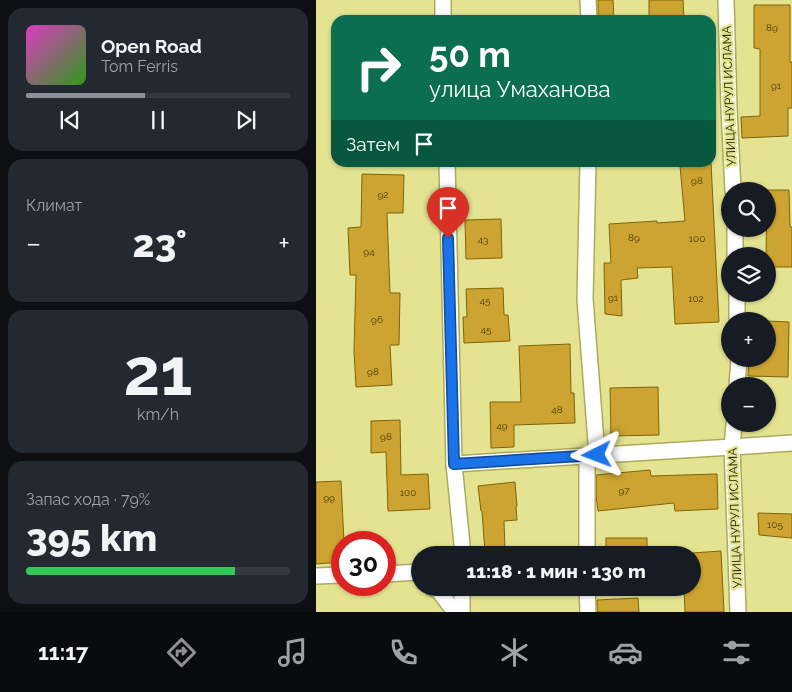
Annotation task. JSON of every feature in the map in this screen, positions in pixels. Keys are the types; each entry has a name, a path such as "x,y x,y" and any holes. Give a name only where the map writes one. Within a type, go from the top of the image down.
{"street":[{"path":"443,0 443,15"},
{"path":"588,0 589,15"},
{"name":"УЛИЦА НУРУЛ ИСЛАМА","path":"726,0 733,182"},
{"path":"447,167 454,464 460,546"},
{"path":"587,546 592,456 585,299 588,167"},
{"name":"УЛИЦА НУРУЛ ИСЛАМА","path":"733,432 732,447 738,612"},
{"path":"454,464 792,443"},
{"path":"396,573 411,573"},
{"path":"403,573 411,577"},
{"path":"316,576 331,575"},
{"path":"443,596 455,612"},
{"path":"462,596 462,612"},
{"path":"587,596 588,612"}],"building":[{"path":"598,0 613,0 614,15 598,15"},
{"path":"649,0 683,0 684,15 649,15"},
{"path":"754,5 790,5 792,108 788,108 788,136 742,138 741,117 760,116 760,49 754,48"},
{"path":"680,167 711,167 719,322 675,324 672,267 637,268 638,278 621,280 622,316 605,314 604,263 611,263 609,224 685,221"},
{"path":"362,174 404,175 403,213 387,213 390,293 400,293 399,345 390,345 392,385 356,387 354,351 356,275 350,275 348,228 361,227"},
{"path":"776,190 789,190 790,227 792,227 792,267 776,267 776,247 766,247 766,237 776,237"},
{"path":"501,219 502,258 466,259 465,220"},
{"path":"503,288 504,315 508,315 510,341 464,343 463,317 467,317 466,289"},
{"path":"776,321 789,322 788,377 748,376 749,367 776,367"},
{"path":"570,344 571,393 574,393 575,423 514,425 514,447 491,448 490,402 521,402 519,346"},
{"path":"658,387 659,435 611,436 610,388"},
{"path":"400,420 401,475 428,474 430,509 388,511 386,452 371,453 371,421"},
{"path":"650,470 651,476 717,474 718,509 675,511 674,503 598,511 596,475"},
{"path":"341,481 343,531 331,531 331,563 316,564 316,482"},
{"path":"515,482 517,520 504,521 505,546 484,546 478,486"},
{"path":"758,513 792,514 792,538 759,535"},
{"path":"606,538 647,538 647,546 606,546"},
{"path":"721,551 724,612 685,612 684,596 701,596 701,552"},
{"path":"638,598 639,612 597,612 597,600"}],"route":[{"path":"448,238 454,464 597,455"}]}
